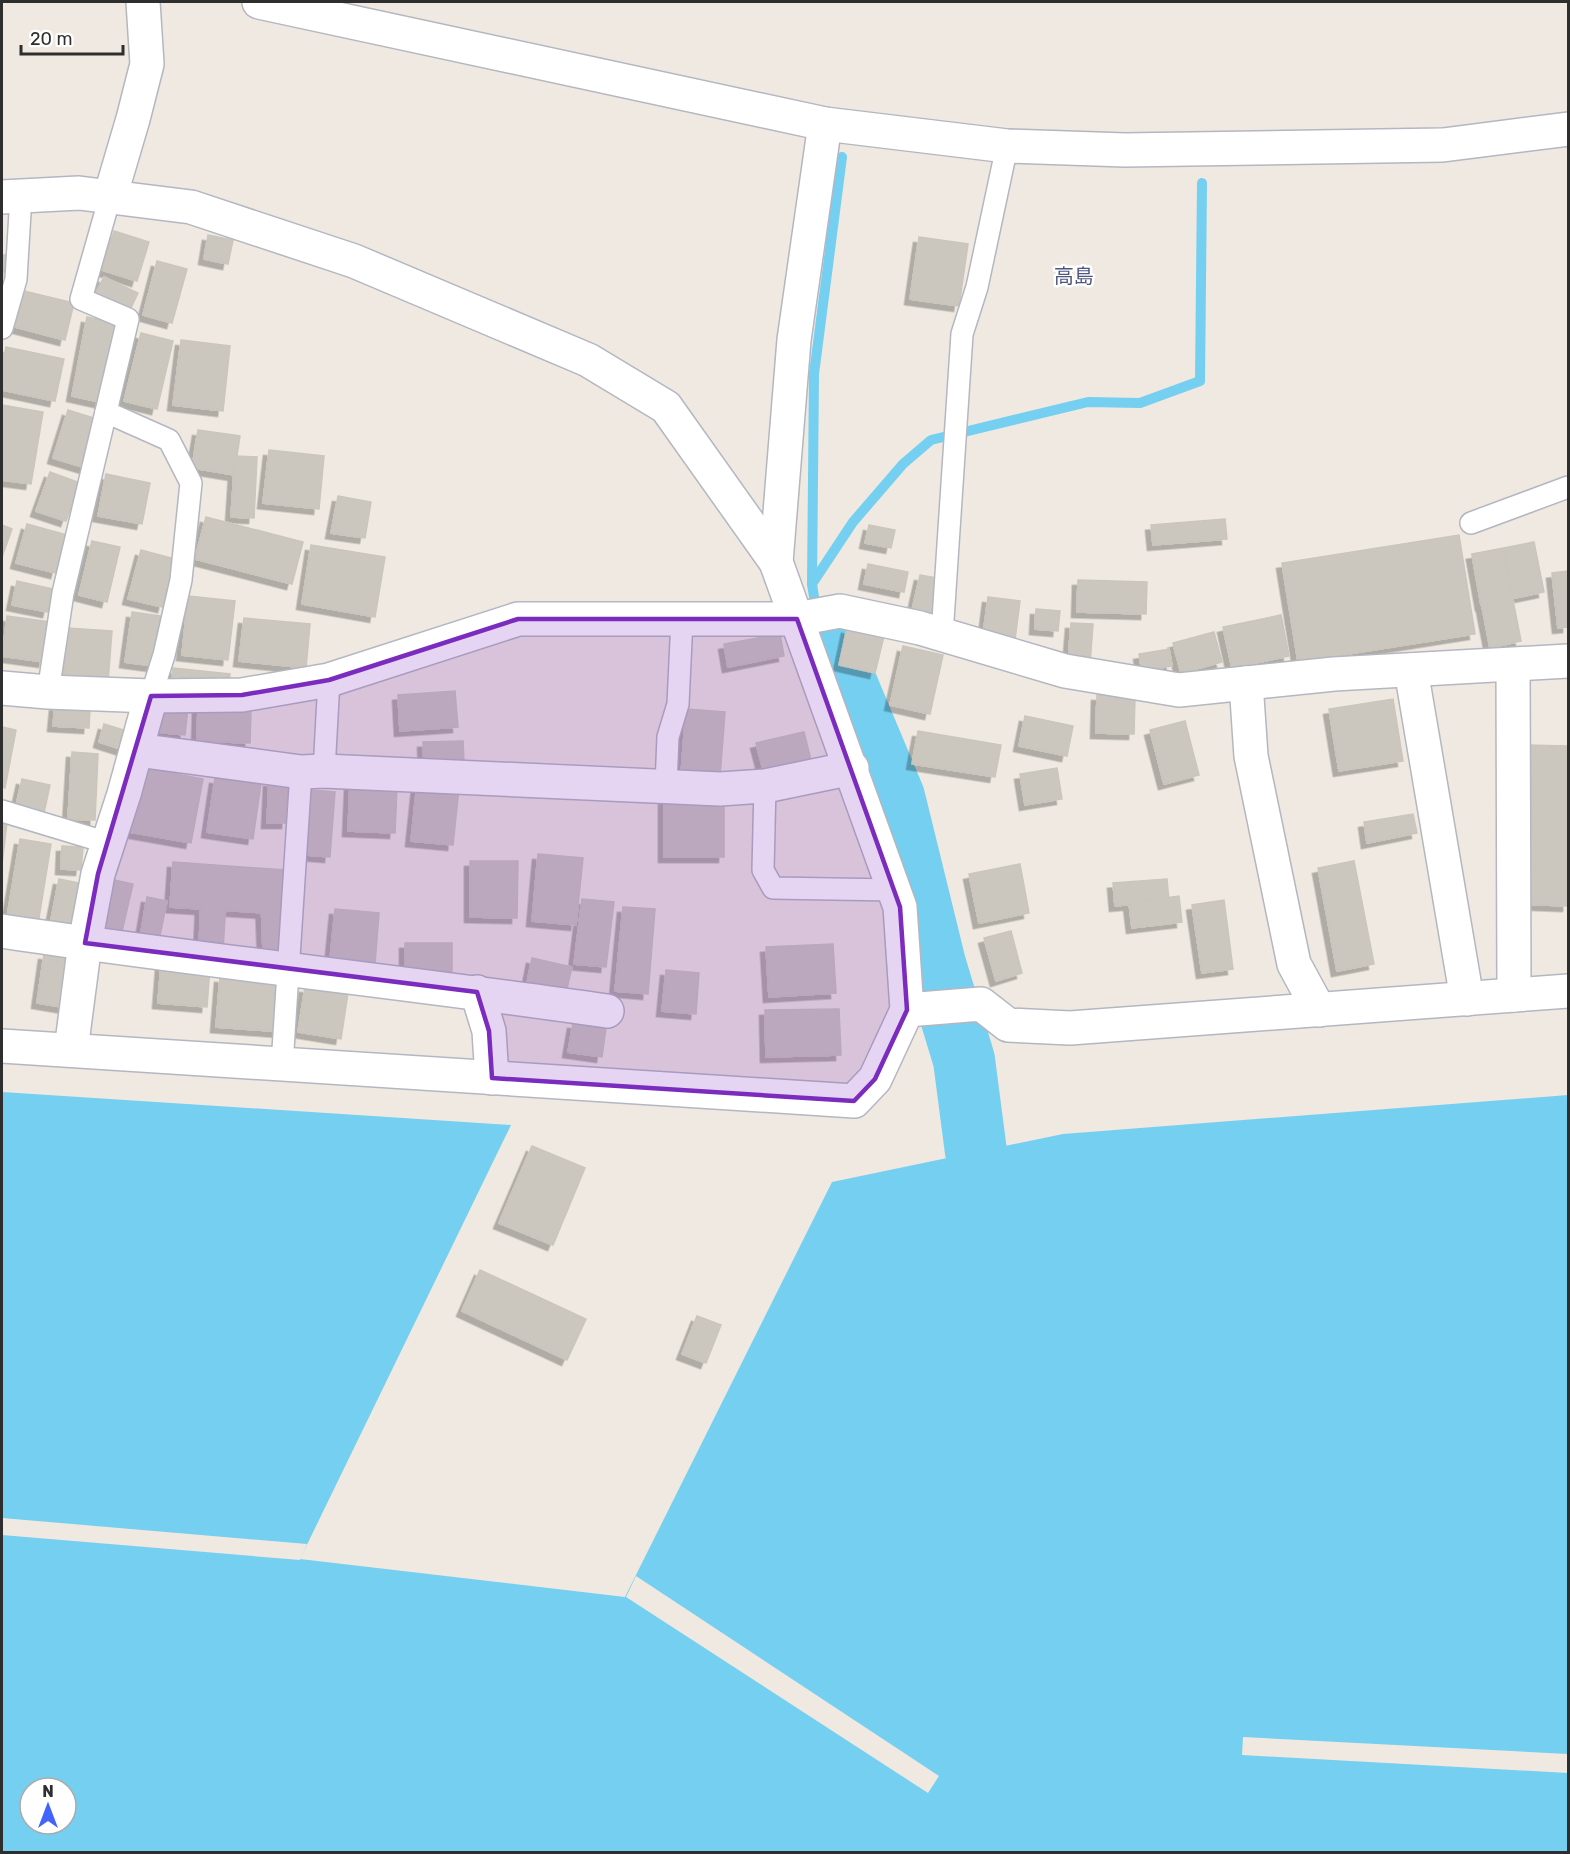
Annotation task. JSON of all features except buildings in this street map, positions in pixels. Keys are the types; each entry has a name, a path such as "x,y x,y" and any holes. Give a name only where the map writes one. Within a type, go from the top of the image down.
{"street":[{"path":"110,197 134,119 147,64 143,2"},
{"path":"259,2 825,124 1006,146 1125,150 1443,145 1569,129"},
{"path":"776,562 794,339 825,124"},
{"path":"2,1046 854,1101 874,1079 907,1010 900,907 852,768 776,562 666,407 588,360 354,261 191,207 79,193 11,197"},
{"path":"2,688 152,696 242,695 329,680 518,619 797,619 840,611 920,628 1065,671 1179,690 1334,674 1569,662"},
{"path":"1513,665 1514,996"},
{"path":"1411,670 1467,999"},
{"path":"1246,683 1251,756 1294,964 1319,1010"},
{"path":"71,1050 85,943 98,874 152,696"},
{"path":"137,750 313,771 720,789 765,786 852,768"},
{"path":"2,931 607,1011"},
{"path":"477,992 489,1031 492,1078"},
{"path":"907,1010 981,1004 1008,1025 1070,1028 1569,992"}],"lane":[{"path":"942,635 962,334 977,287 1006,146"},
{"path":"2,328 16,279 11,197"},
{"path":"48,692 63,593 128,319 81,299 110,197"},
{"path":"106,412 169,440 191,483 181,580 152,696"},
{"path":"1471,523 1569,487"},
{"path":"666,786 668,737 678,704 682,619"},
{"path":"282,1065 289,969 313,771 329,680"},
{"path":"765,786 763,870 773,888 894,890"},
{"path":"2,811 108,843"}],"highlighted area":[{"path":"518,619 797,619 900,907 907,1010 875,1079 854,1101 492,1078 489,1031 477,992 85,943 98,874 151,696 242,695 329,680"}],"water":[{"path":"2,1092 511,1125 300,1559 625,1597 832,1182 1063,1134 1568,1095 1568,1852 2,1852"}],"pier":[{"path":"2,1518 307,1544 300,1560 2,1535"},
{"path":"636,1576 939,1776 928,1793 626,1597"},
{"path":"1243,1737 1568,1754 1568,1773 1242,1755"}],"waterway":[{"path":"820,635 812,584 814,374 842,157"},
{"path":"812,584 853,522 903,464 931,440 1088,402 1140,403 1200,381 1202,183"},
{"path":"820,635 844,678 894,797 935,964 964,1060 976,1152"}],"district":[{"name":"高島","path":"1074,276"}]}
